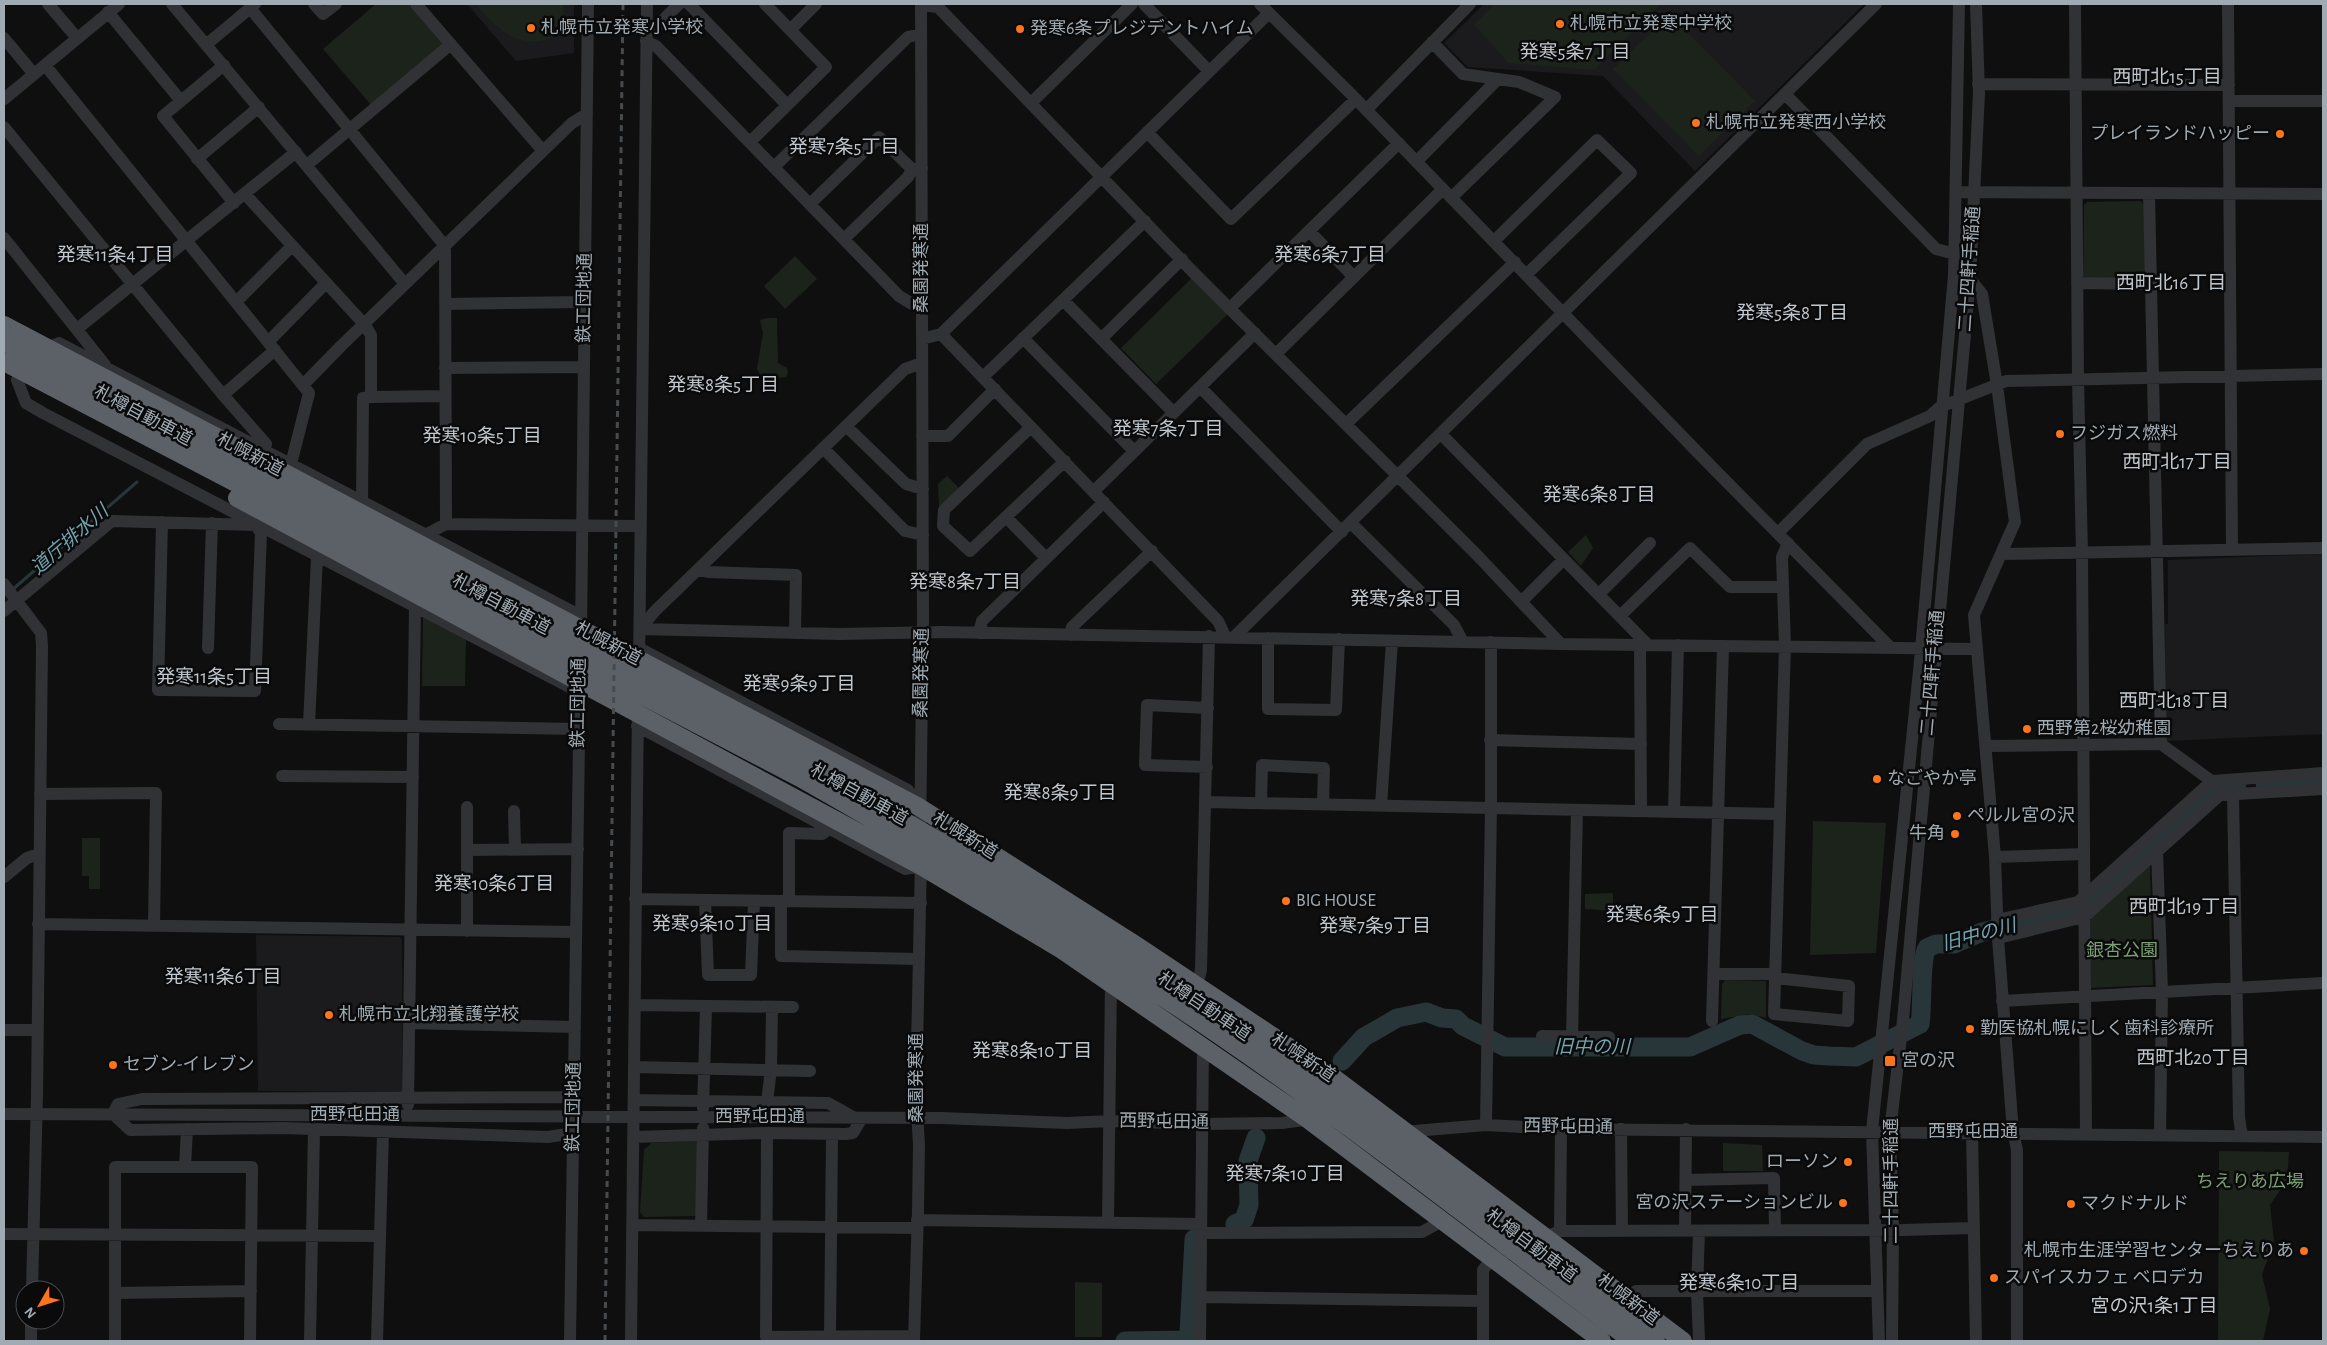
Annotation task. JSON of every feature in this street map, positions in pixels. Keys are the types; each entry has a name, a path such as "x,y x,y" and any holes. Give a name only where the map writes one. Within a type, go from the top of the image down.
{"highway":[{"name":"札幌新道","path":"4,325 919,807 1325,1071 1404,1132 1553,1234 1625,1298 1683,1341"},
{"name":"札樽自動車道","path":"4,342 807,766 937,838 1163,978 1328,1093 1656,1341"},
{"name":"札樽自動車道","path":"4,362 800,778 928,851 1049,924 1224,1038 1341,1122 1632,1341"},
{"path":"11,377 921,866 1062,950 1306,1118 1492,1258 1594,1340"}],"street":[{"path":"48,4 77,38"},
{"path":"4,99 33,73 119,4"},
{"path":"172,4 405,284"},
{"path":"314,4 323,14 336,4"},
{"path":"416,4 543,151"},
{"name":"鉄工団地通","path":"570,1341 575,932 578,849 578,729 583,525 588,4"},
{"path":"632,1341 637,726 640,629 647,4"},
{"path":"646,27 657,26 679,4"},
{"path":"689,4 787,105"},
{"path":"750,142 826,67 765,4"},
{"path":"790,30 816,4"},
{"path":"921,4 938,7 1182,259 1562,644"},
{"name":"桑園発寒通","path":"914,1339 919,1144 916,1119 918,959 921,903 919,807 923,633 922,310 917,169 921,4"},
{"path":"1032,103 1132,4"},
{"path":"1144,4 1210,71"},
{"path":"1366,110 1470,4"},
{"path":"1230,637 1342,532 1876,4"},
{"name":"二十四軒手稲通","path":"1879,1341 1872,1131 1920,647 1940,407 1954,274 1960,4"},
{"name":"二十四軒手稲通","path":"1892,1341 1893,1230 1890,1132 1903,1020 1970,279 1978,84 1976,4"},
{"path":"2074,4 2082,553 2086,1134"},
{"path":"2228,4 2232,549"},
{"path":"206,44 252,6 445,246 446,524"},
{"path":"922,339 941,334 1210,71 1264,8 1356,99 1709,464 1779,532 1890,647"},
{"path":"108,12 181,101"},
{"path":"774,167 908,38 921,34"},
{"path":"4,38 33,73"},
{"path":"646,42 656,46 899,296 922,310"},
{"path":"1276,354 1354,276 1555,96 1519,82 1463,74 1432,42"},
{"path":"307,165 451,44"},
{"path":"45,65 309,393 291,464"},
{"path":"224,65 163,116 234,203"},
{"path":"1416,161 1498,80"},
{"path":"1978,84 2228,85"},
{"path":"1785,94 1936,249 1955,254"},
{"path":"1147,132 1231,219 1356,99"},
{"path":"2229,101 2323,101"},
{"path":"197,158 259,107"},
{"path":"303,386 364,324 572,123 587,114"},
{"path":"4,127 132,285 266,444 264,450"},
{"path":"810,204 879,137 917,169 844,239"},
{"path":"1494,241 1597,140 1631,173 1527,274"},
{"path":"1230,308 1399,143"},
{"path":"77,329 296,152"},
{"path":"1956,192 2323,194"},
{"path":"245,194 364,324 371,335 371,397"},
{"path":"2149,194 2151,378 2161,744"},
{"path":"983,377 1145,221"},
{"path":"1309,231 1354,276"},
{"path":"4,238 103,361 105,367"},
{"path":"236,302 292,246"},
{"path":"1101,339 1182,259"},
{"path":"1346,424 1515,262"},
{"path":"1954,274 1970,279 1982,294 1997,385 2015,522 1974,615 1995,857 2002,1001 2013,1132 2017,1150 2017,1341"},
{"path":"223,395 272,346 326,283"},
{"path":"2078,283 2150,284"},
{"path":"1063,300 1173,412"},
{"path":"445,304 585,302"},
{"path":"1094,491 1133,450 1255,333"},
{"path":"941,334 1152,551 1218,621 1230,637"},
{"path":"1023,338 1133,450"},
{"path":"47,348 59,342 581,616"},
{"path":"640,629 655,611 700,570 905,369 922,363"},
{"path":"445,368 584,367"},
{"path":"1779,532 1866,444 1930,416 1940,407 2006,382 2323,374"},
{"path":"11,377 26,403 317,557 579,692"},
{"path":"1200,386 1342,532"},
{"path":"922,436 948,436 995,389"},
{"path":"362,502 364,398 445,396"},
{"path":"846,426 906,484 923,489"},
{"path":"1031,427 944,510 943,526 970,551 1065,461"},
{"path":"1441,434 1621,616 1644,645 1641,811"},
{"path":"823,448 905,531 923,536"},
{"path":"979,633 982,621 1104,502"},
{"path":"208,648 218,524 225,508"},
{"path":"1006,517 1046,558"},
{"path":"4,611 16,598 112,521 256,524"},
{"path":"162,522 158,690 256,691 262,532 256,524"},
{"path":"1351,523 1454,626 1463,642"},
{"path":"425,535 446,524 572,527 583,525 640,526"},
{"path":"1714,974 1775,976 1848,986 1848,1021 1774,1014 1775,976 1778,814 1785,646 1782,557 1788,543"},
{"path":"1599,594 1650,544"},
{"path":"1621,616 1690,548 1730,587 1782,587"},
{"path":"2001,554 2323,548"},
{"path":"1071,635 1072,627 1152,551"},
{"path":"309,724 317,557"},
{"path":"1522,602 1564,559"},
{"path":"700,570 708,572 796,575 795,633"},
{"path":"5,585 41,633 36,1030 37,1114 32,1280"},
{"path":"408,1132 415,608"},
{"path":"640,629 795,633 1209,636 1562,644 1977,649"},
{"path":"1197,986 1201,970 1209,636"},
{"path":"1268,638 1268,709 1336,710 1339,639"},
{"path":"1381,806 1392,641"},
{"path":"1486,1125 1491,807 1491,642"},
{"path":"1674,812 1678,645"},
{"path":"1712,1020 1723,646"},
{"path":"639,648 908,790 919,807"},
{"path":"1207,767 1145,765 1147,705 1208,708"},
{"path":"279,724 578,729"},
{"path":"637,726 905,869 921,866"},
{"path":"1490,740 1641,744"},
{"path":"1986,746 2161,744 2222,789 2323,789"},
{"path":"1260,803 1262,765 1324,768 1323,804"},
{"path":"2084,906 2222,789 2323,773"},
{"path":"282,776 413,776"},
{"path":"1997,929 2084,906 2157,851 2220,795 2222,789"},
{"path":"2222,789 2238,988 2239,1118 2242,1136"},
{"path":"40,794 156,793 154,926"},
{"path":"1206,802 1778,814"},
{"path":"467,807 467,931"},
{"path":"1572,1036 1577,810"},
{"path":"514,811 515,849"},
{"path":"830,829 822,834 789,833 781,956 918,959"},
{"path":"467,850 578,849"},
{"path":"2157,851 2162,992 2160,1135"},
{"path":"4,878 27,858 39,854"},
{"path":"1995,857 2084,854"},
{"path":"636,900 921,903"},
{"path":"705,900 708,975 751,975 754,901"},
{"path":"1997,929 2078,902 2084,906"},
{"path":"38,924 575,932"},
{"path":"1108,1222 1111,983"},
{"path":"2002,1001 2323,983"},
{"path":"635,1005 706,1008 793,1008"},
{"path":"701,1226 704,1134 702,1069 706,1008"},
{"path":"767,1102 772,1069 772,1008"},
{"path":"409,1023 575,1027"},
{"path":"4,1030 36,1030"},
{"path":"1542,1036 1609,1037"},
{"path":"1200,1341 1203,1046"},
{"path":"635,1067 810,1070"},
{"path":"573,1097 142,1099 118,1104 113,1114 130,1130 314,1129 548,1137 573,1133"},
{"path":"634,1100 828,1103 855,1118 854,1133 832,1135 767,1133 634,1136"},
{"name":"西野屯田通","path":"4,1114 855,1118 1202,1124 1282,1123 1306,1118 1404,1132 1486,1125 1621,1129 2323,1137"},
{"path":"1553,1234 1560,1128"},
{"path":"185,1167 187,1129"},
{"path":"310,1341 314,1129"},
{"path":"1621,1129 1622,1231"},
{"path":"1685,1231 1686,1129"},
{"path":"378,1341 383,1132"},
{"path":"1972,1132 1976,1341"},
{"path":"767,1133 766,1337 914,1339"},
{"path":"830,1337 832,1135"},
{"path":"115,1341 115,1167 252,1166 250,1341"},
{"path":"1686,1180 1774,1178 1775,1230"},
{"path":"633,1225 832,1227 1108,1222 1201,1228 1422,1232 1442,1221"},
{"path":"1483,1341 1484,1270 1492,1258 1553,1234 1622,1231 1973,1228"},
{"path":"1699,1231 1697,1291 1699,1341"},
{"path":"4,1234 380,1236"},
{"path":"115,1293 251,1291"},
{"path":"1625,1298 1636,1291 1877,1291"},
{"path":"1201,1297 1483,1301"}],"shaded area":[{"name":"札幌市立発寒小学校","path":"467,4 574,4 574,53 516,61"},
{"name":"札幌市立発寒西小学校","path":"1484,4 1864,4 1695,171 1603,76 1468,67 1444,43"},
{"path":"2323,554 2323,734 2166,741 2165,624 2168,624 2168,560"},
{"name":"札幌市立北翔養護学校","path":"256,935 400,937 402,940 403,1092 258,1091"}],"green space":[{"path":"376,4 409,4 443,44 372,106 323,49"},
{"path":"475,4 563,4 565,31 540,41 520,40 495,25"},
{"name":"札幌市立発寒中学校","path":"1495,4 1661,4 1594,70 1509,63 1474,25"},
{"path":"1670,14 1755,101 1699,156 1613,69"},
{"path":"2141,201 2145,207 2145,280 2083,277 2084,205 2087,202"},
{"path":"795,256 817,279 785,309 764,286"},
{"path":"1192,278 1228,314 1156,384 1121,348"},
{"path":"777,318 778,363 787,368 788,373 786,377 778,378 776,390 773,393 770,392 757,369 763,333 760,320"},
{"path":"947,476 959,488 939,507 938,484"},
{"path":"1586,535 1593,548 1581,566 1568,552"},
{"path":"423,617 466,639 465,686 422,686"},
{"path":"1813,821 1886,823 1876,953 1810,955"},
{"path":"82,838 100,838 100,889 89,889 89,876 82,876"},
{"name":"銀杏公園","path":"2150,865 2153,985 2091,988 2091,917"},
{"path":"1613,893 1613,911 1585,909 1585,894"},
{"path":"1725,980 1766,981 1766,1018 1749,1014 1721,1019 1722,984"},
{"path":"695,1141 698,1144 696,1216 644,1217 640,1212 644,1150 651,1143"},
{"path":"1723,1143 1762,1145 1763,1171 1723,1171"},
{"name":"ちえりあ広場","path":"2219,1151 2289,1152 2287,1180 2270,1205 2274,1240 2262,1275 2270,1309 2263,1341 2218,1341"},
{"path":"1075,1282 1102,1283 1102,1337 1075,1337"}],"waterway":[{"name":"道庁排水川","path":"12,590 137,482"},
{"name":"旧中の川","path":"2265,783 2323,780"},
{"name":"旧中の川","path":"1342,1061 1364,1037 1397,1018 1426,1012 1442,1018 1456,1019 1463,1026 1505,1047 1690,1047 1740,1025 1752,1024 1802,1051 1814,1055 1856,1057 1920,1024 1923,962 1927,948 1936,944 1954,944 1982,932 2072,912 2091,902 2211,792 2227,784 2237,784"},
{"name":"旧中の川","path":"1235,1224 1244,1220 1249,1205 1248,1161 1256,1138"},
{"name":"旧中の川","path":"1125,1341 1186,1340 1189,1333 1194,1239"}],"railway":[{"path":"605,1341 623,4"}],"place":[{"name":"札幌市立発寒中学校","path":"1560,24"},
{"name":"札幌市立発寒小学校","path":"531,28"},
{"name":"発寒6条プレジデントハイム","path":"1020,29"},
{"name":"札幌市立発寒西小学校","path":"1696,123"},
{"name":"プレイランドハッピー","path":"2280,134"},
{"name":"フジガス燃料","path":"2060,434"},
{"name":"西野第2桜幼稚園","path":"2027,729"},
{"name":"なごやか亭","path":"1877,779"},
{"name":"ペルル宮の沢","path":"1957,816"},
{"name":"牛角","path":"1955,834"},
{"name":"BIG HOUSE","path":"1286,901"},
{"name":"札幌市立北翔養護学校","path":"329,1015"},
{"name":"勤医協札幌にしく歯科診療所","path":"1970,1029"},
{"name":"宮の沢","path":"1890,1061"},
{"name":"セブン-イレブン","path":"113,1065"},
{"name":"ローソン","path":"1848,1162"},
{"name":"宮の沢ステーションビル","path":"1843,1203"},
{"name":"マクドナルド","path":"2071,1204"},
{"name":"札幌市生涯学習センターちえりあ","path":"2304,1251"},
{"name":"スパイスカフェ ベロデカ","path":"1994,1278"}],"district":[{"name":"発寒5条7丁目","path":"1575,52"},
{"name":"西町北15丁目","path":"2167,77"},
{"name":"発寒7条5丁目","path":"844,147"},
{"name":"発寒11条4丁目","path":"115,255"},
{"name":"発寒6条7丁目","path":"1330,255"},
{"name":"西町北16丁目","path":"2171,283"},
{"name":"発寒5条8丁目","path":"1792,313"},
{"name":"発寒8条5丁目","path":"723,385"},
{"name":"発寒7条7丁目","path":"1168,429"},
{"name":"発寒10条5丁目","path":"482,436"},
{"name":"西町北17丁目","path":"2177,462"},
{"name":"発寒6条8丁目","path":"1599,495"},
{"name":"発寒8条7丁目","path":"965,582"},
{"name":"発寒7条8丁目","path":"1406,599"},
{"name":"発寒11条5丁目","path":"214,677"},
{"name":"発寒9条9丁目","path":"799,684"},
{"name":"西町北18丁目","path":"2174,701"},
{"name":"発寒8条9丁目","path":"1060,793"},
{"name":"発寒10条6丁目","path":"494,884"},
{"name":"西町北19丁目","path":"2184,907"},
{"name":"発寒6条9丁目","path":"1662,915"},
{"name":"発寒9条10丁目","path":"712,924"},
{"name":"発寒7条9丁目","path":"1375,926"},
{"name":"発寒11条6丁目","path":"223,977"},
{"name":"発寒8条10丁目","path":"1032,1051"},
{"name":"西町北20丁目","path":"2193,1058"},
{"name":"発寒7条10丁目","path":"1285,1174"},
{"name":"発寒6条10丁目","path":"1739,1283"},
{"name":"宮の沢1条1丁目","path":"2154,1306"}]}
